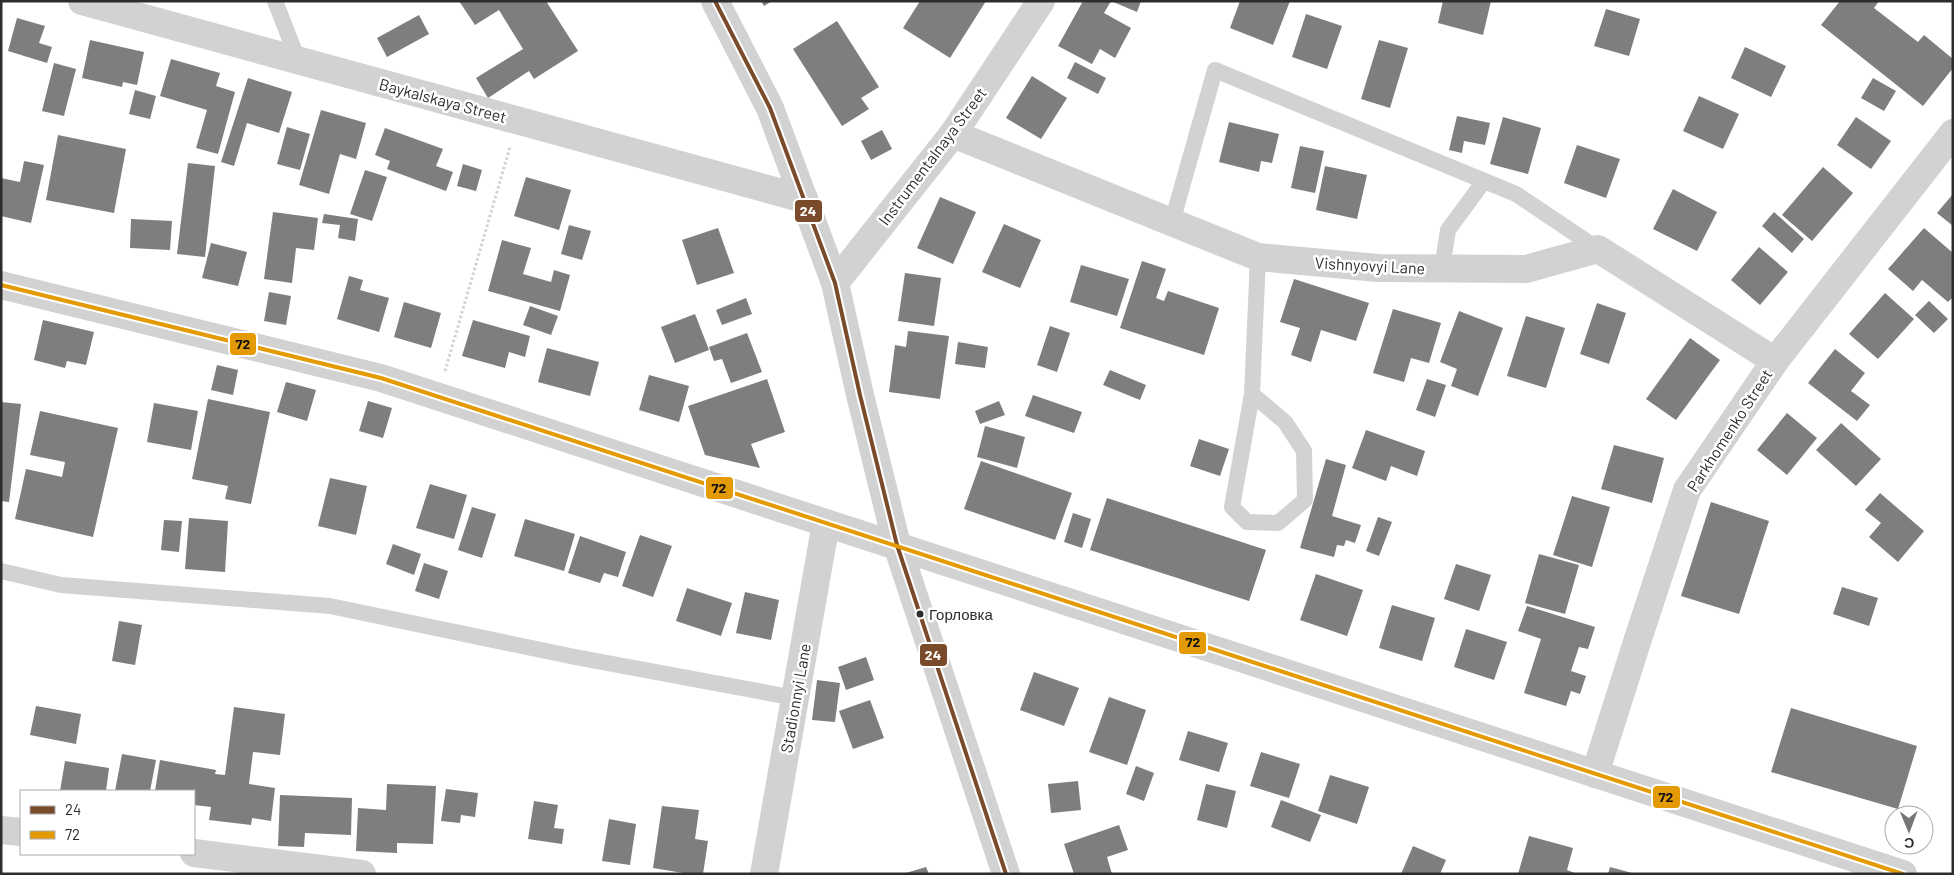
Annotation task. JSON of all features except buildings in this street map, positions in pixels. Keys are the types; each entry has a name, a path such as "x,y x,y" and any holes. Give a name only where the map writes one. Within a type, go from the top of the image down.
{"street":[{"name":"Baykalskaya Street","path":"82,1 804,199"},
{"path":"716,1 770,108 835,283 897,546 1006,874"},
{"name":"Instrumentalnaya Street","path":"835,283 953,134 1041,1"},
{"name":"Parkhomenko Street","path":"1595,774 1687,490 1774,361 1953,133"},
{"name":"Vishnyovyi Lane","path":"953,134 1258,257 1378,268 1526,269 1598,249"},
{"path":"1598,249 1774,361"},
{"path":"1,284 381,378 1903,874"},
{"name":"Stadionnyi Lane","path":"764,874 826,523"},
{"path":"1,830 20,832"},
{"path":"195,853 362,874"}],"lane":[{"path":"275,1 298,60"},
{"path":"1172,222 1215,70 1516,194 1598,249"},
{"path":"1442,268 1448,230 1484,181"},
{"path":"1252,394 1285,422 1304,451 1305,500 1278,523 1246,522 1232,507 1252,394 1258,257"},
{"path":"1,572 61,585 330,606 576,657 795,698"}],"path":[{"path":"438,396 517,120"}],"transit line":[{"name":"24","path":"715,1 770,108 835,283 897,545 1006,874"},
{"name":"72","path":"1,285 381,378 1903,874"}],"place":[{"name":"Горловка","path":"920,614"}]}
